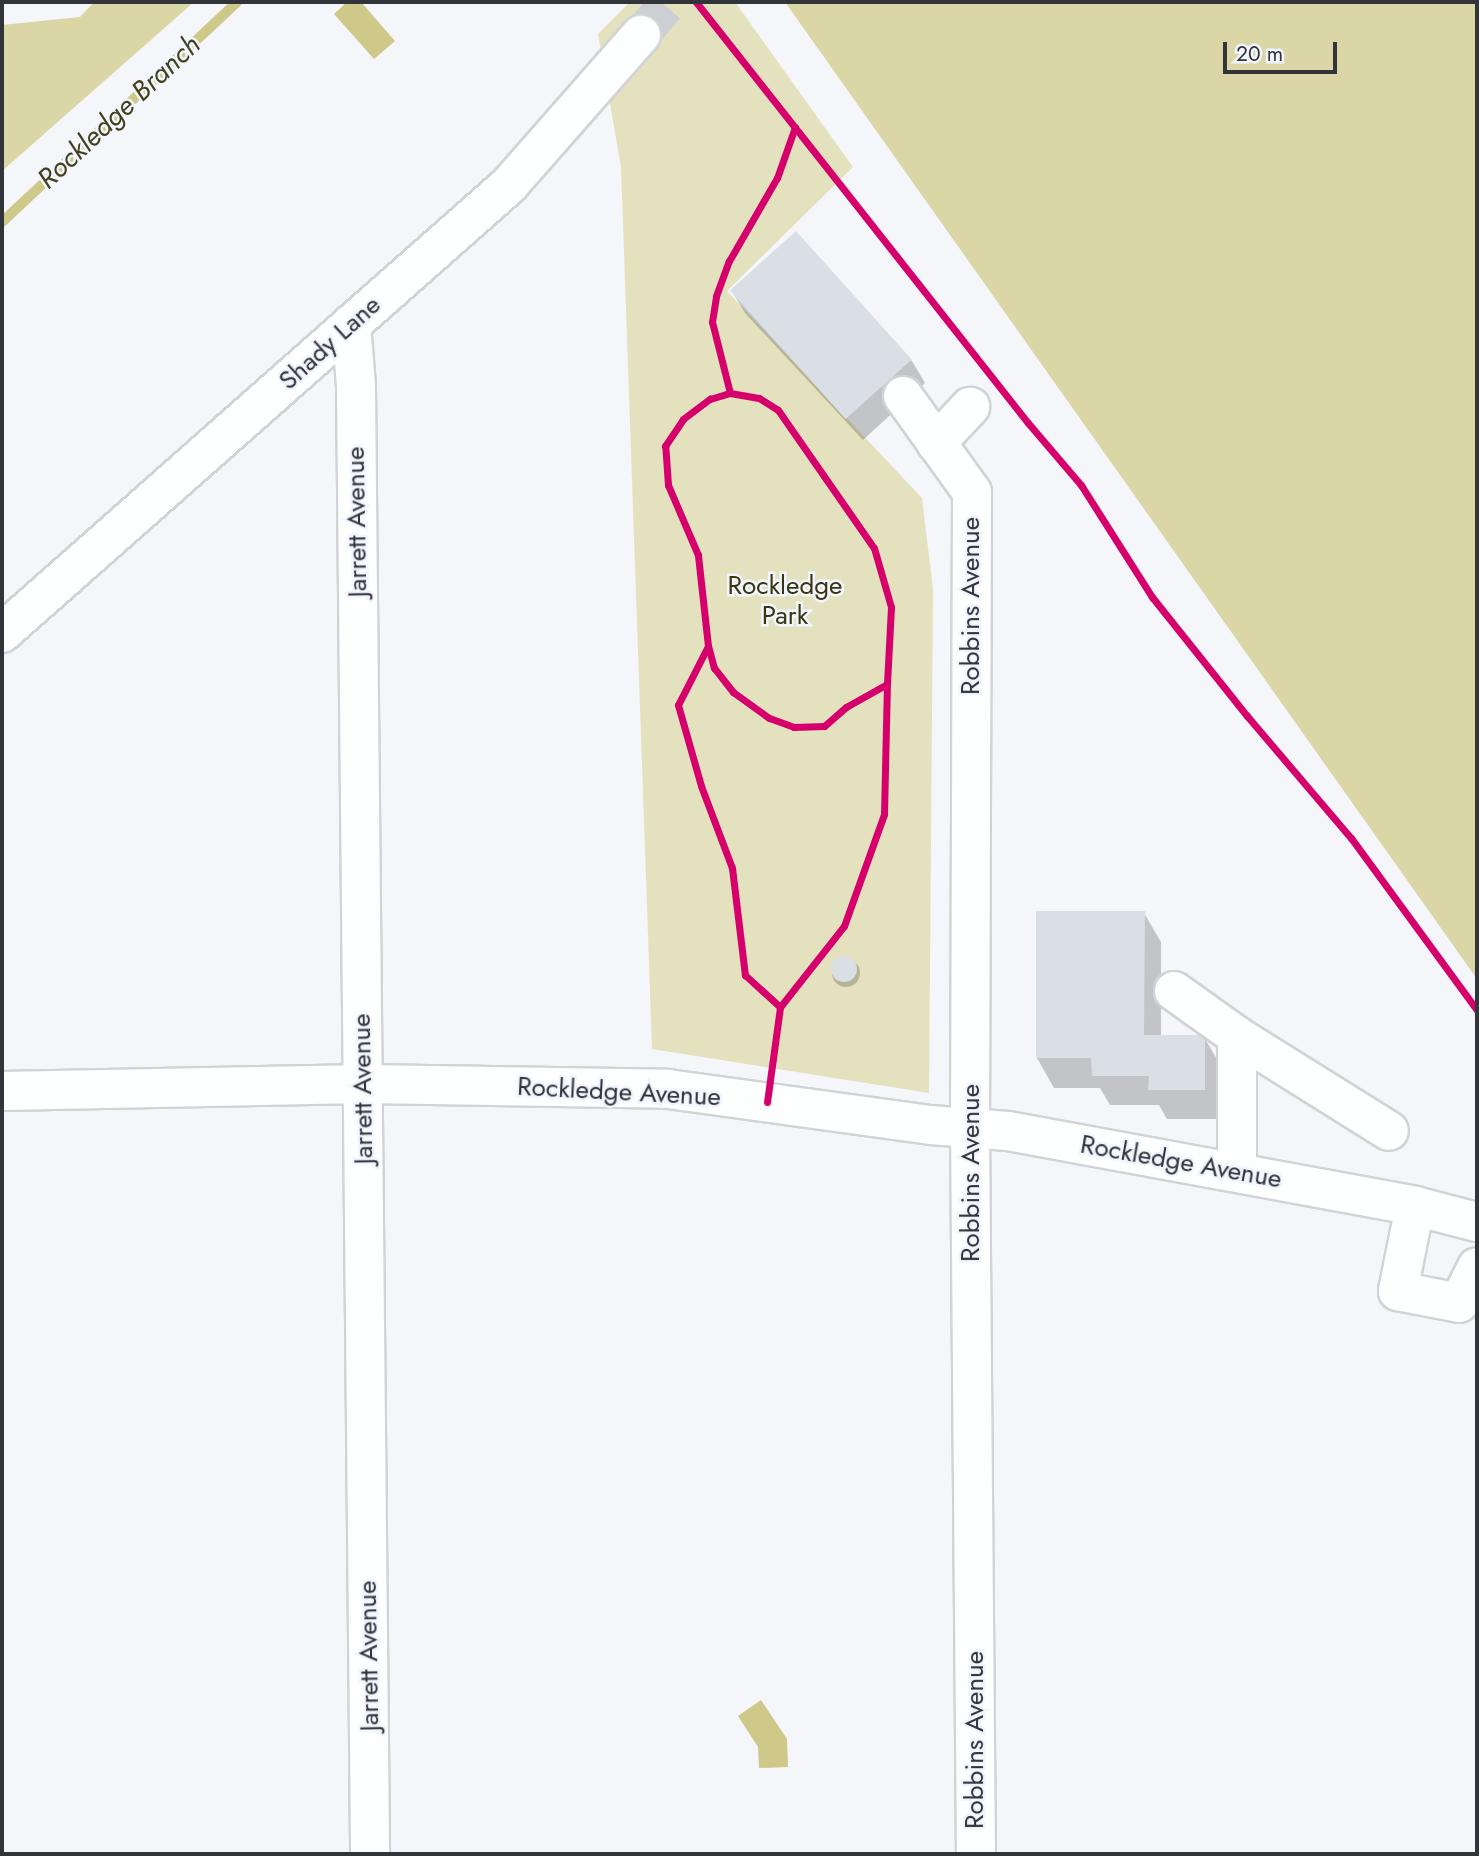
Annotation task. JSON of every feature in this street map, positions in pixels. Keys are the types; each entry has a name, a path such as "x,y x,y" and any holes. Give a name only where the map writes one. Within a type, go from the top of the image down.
{"street":[{"name":"Shady Lane","path":"2,634 509,185 641,35"},
{"name":"Jarrett Avenue","path":"351,324 356,386 370,1854"},
{"path":"904,396 936,443 970,407"},
{"name":"Robbins Avenue","path":"936,443 972,492 970,1127 976,1854"},
{"path":"1174,991 1237,1036 1389,1131"},
{"path":"1237,1036 1237,1172"},
{"name":"Rockledge Avenue","path":"2,1091 364,1084 668,1089 1008,1130 1415,1206 1477,1222"},
{"path":"1415,1206 1398,1291 1459,1303 1477,1267"}],"green space":[{"name":"Rockledge Park","path":"630,2 735,2 853,167 727,291 922,498 933,589 929,1093 652,1049 621,167 598,34"}],"shaded area":[{"path":"94,2 194,2 2,171 2,25 80,17"},
{"path":"347,2 361,2 395,41 374,59 334,14"},
{"path":"785,2 1477,2 1477,979"},
{"path":"761,1700 787,1739 788,1767 759,1768 758,1747 738,1716"}],"building":[{"path":"796,231 912,360 846,419 730,291"},
{"path":"1036,911 1145,911 1144,1035 1205,1035 1205,1090 1148,1090 1149,1076 1092,1076 1091,1058 1036,1058"},
{"path":"844,956 853,960 857,969 853,978 844,982 835,978 831,969 835,960"}],"waterway":[{"name":"Rockledge Branch","path":"2,222 237,2"}],"tunnel":[{"path":"641,35 669,2"}],"cycle path":[{"path":"696,2 1028,423 1081,485 1152,597 1247,716 1351,838 1477,1010"},
{"path":"730,393 712,322 716,296 729,261 777,178 795,127"},
{"path":"708,646 678,705 701,786 732,868 745,975 780,1007 844,926 884,814 887,684 846,707 824,726 794,727 769,718 733,692 714,668 708,646 698,555 668,485 665,446 683,419 710,399 730,393 759,398 778,410 874,548 891,607 887,684"},
{"path":"767,1102 780,1007"}]}
